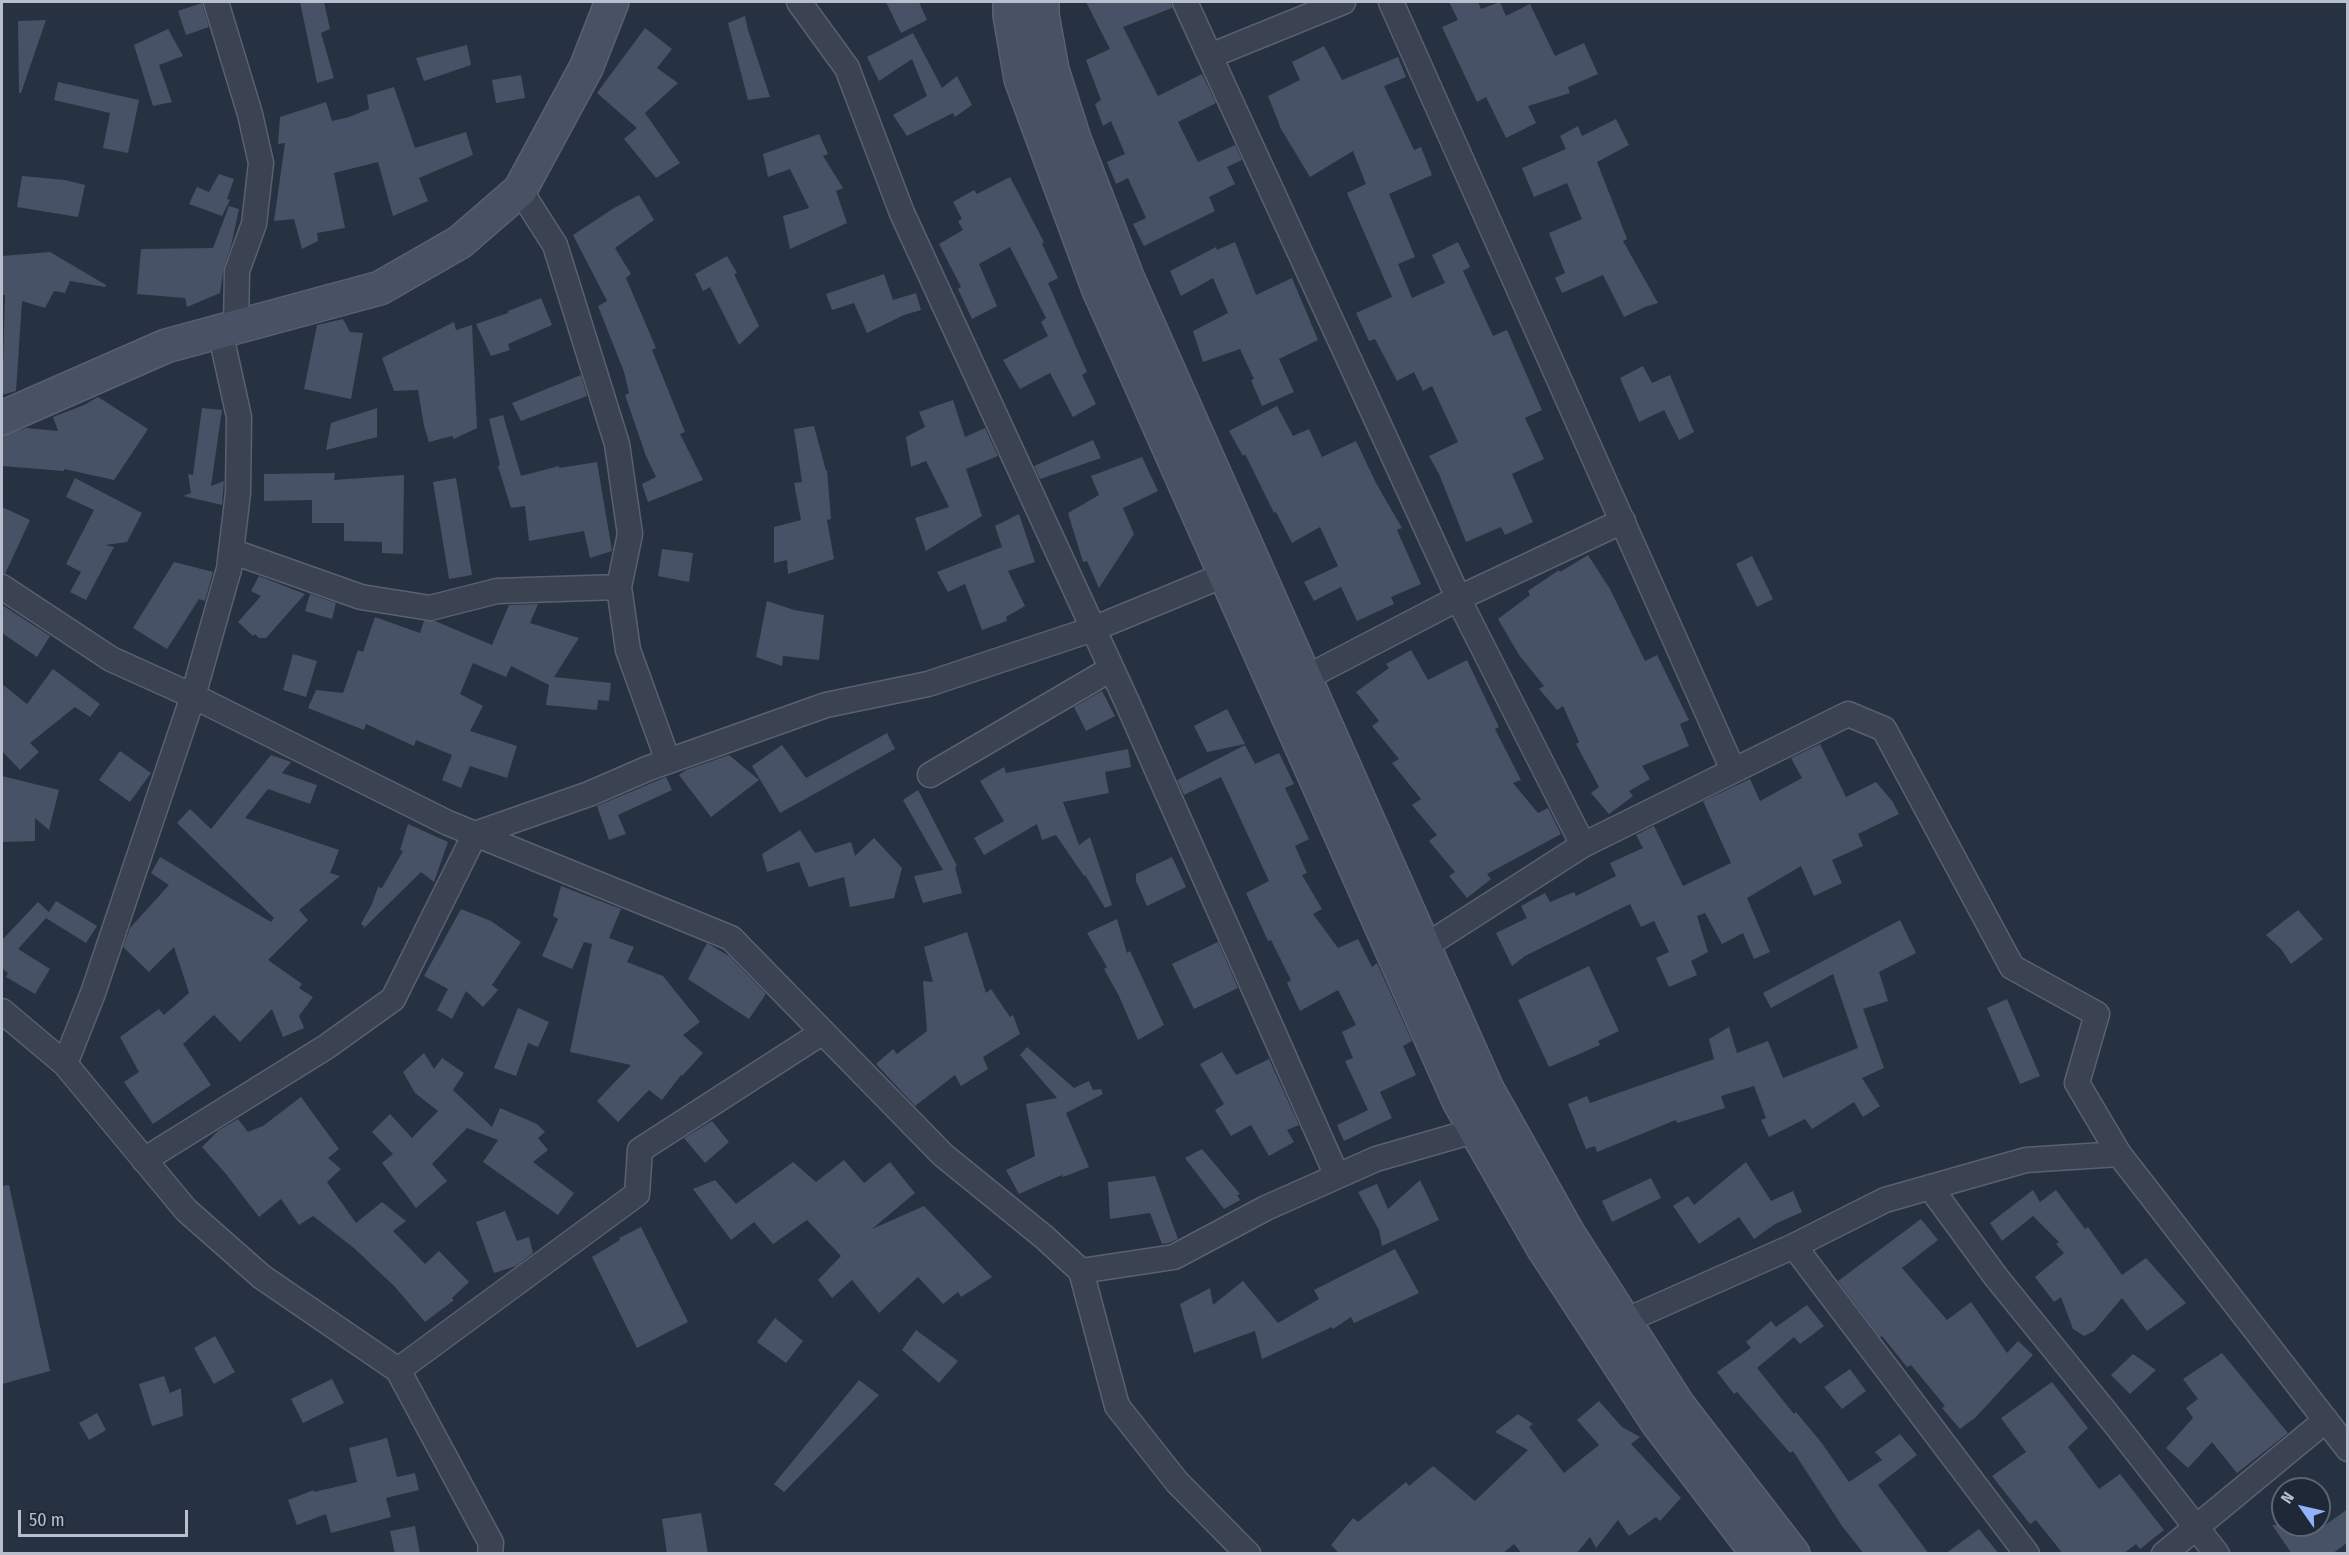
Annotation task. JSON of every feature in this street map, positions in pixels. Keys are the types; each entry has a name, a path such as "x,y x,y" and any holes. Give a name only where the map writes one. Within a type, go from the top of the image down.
{"main road":[{"path":"2,418 166,346 380,288 460,242 520,190 586,68 612,2"},
{"path":"1010,2 1010,15 1021,79 1099,290 1240,569 1409,951 1487,1089 1491,1126 1569,1235 1657,1422 1758,1554"},
{"path":"1042,2 1042,15 1052,70 1074,139 1240,569"},
{"path":"1611,1327 1678,1405 1793,1554"}],"street":[{"path":"65,1064 93,993 193,696 229,568 238,493 239,417 228,329 237,271 254,224 261,163 250,114 216,2"},
{"path":"799,2 847,68 902,213 1093,629 1337,1176"},
{"path":"1185,2 1459,598 1583,845"},
{"path":"1210,56 1343,2"},
{"path":"1391,2 1733,770"},
{"path":"520,190 555,245 617,444 630,534 619,587 628,650 668,761"},
{"path":"1292,686 1459,598 1623,522"},
{"path":"231,551 361,597 430,608 497,591 619,587"},
{"path":"144,1160 326,1047 393,999 475,834 589,794 668,761 826,705 928,684 1093,629 1240,569"},
{"path":"2,587 111,659 193,696 448,823 731,938 943,1155 1082,1271 1117,1406 1177,1482 1248,1554"},
{"path":"930,775 1111,669"},
{"path":"1409,951 1583,845 1848,714 1884,729 2012,967 2097,1014 2077,1083 2119,1154 2348,1449"},
{"path":"2,1011 65,1064 186,1210 262,1277 398,1370 491,1543 490,1554"},
{"path":"398,1370 637,1194 640,1150 823,1032"},
{"path":"1082,1271 1174,1257 1266,1208 1376,1159 1491,1126"},
{"path":"1611,1327 1794,1246 1885,1200 2026,1160 2119,1154"},
{"path":"1930,1187 1996,1277 2217,1554"},
{"path":"1794,1246 2027,1554"},
{"path":"2164,1554 2326,1420"}],"building":[{"path":"300,2 324,2 330,29 321,33 334,78 317,83"},
{"path":"886,2 919,2 927,20 901,33"},
{"path":"1086,2 1171,2 1172,8 1123,27 1158,96 1202,74 1216,103 1178,122 1198,162 1235,145 1242,160 1227,167 1235,184 1209,197 1215,211 1144,246 1133,224 1146,218 1128,178 1116,184 1107,162 1125,154 1111,121 1103,126 1095,104 1101,100 1086,60 1110,49"},
{"path":"1449,2 1478,2 1481,9 1500,2 1506,16 1530,4 1555,56 1584,43 1598,74 1568,87 1570,93 1528,106 1536,123 1506,138 1486,97 1477,102 1442,27 1458,20"},
{"path":"202,3 209,27 186,35 178,11"},
{"path":"745,16 770,97 748,100 728,23"},
{"path":"46,20 21,93 19,93 18,21"},
{"path":"645,28 672,49 657,68 678,83 645,113 680,163 656,178 624,139 637,128 597,93"},
{"path":"168,29 183,56 159,65 172,102 153,106 134,45"},
{"path":"913,33 942,88 957,76 972,105 955,117 953,113 907,136 893,115 927,96 912,59 879,81 867,57"},
{"path":"467,45 471,65 424,81 416,58"},
{"path":"1324,46 1342,80 1398,57 1406,77 1384,86 1414,150 1421,147 1432,175 1389,194 1415,257 1398,264 1412,298 1445,283 1432,255 1458,242 1470,267 1463,271 1493,336 1507,330 1542,410 1525,418 1544,459 1512,474 1533,522 1505,535 1501,527 1466,542 1439,474 1429,456 1458,442 1432,386 1423,391 1414,372 1397,381 1375,339 1369,341 1356,313 1392,297 1347,193 1366,184 1353,151 1310,177 1281,129 1268,96 1300,80 1292,62"},
{"path":"521,75 525,98 496,103 492,80"},
{"path":"58,82 139,100 128,153 103,148 110,113 54,100"},
{"path":"394,87 415,148 466,132 473,155 419,178 428,201 393,216 378,162 334,173 345,228 317,233 318,241 302,249 294,219 274,221 285,143 278,144 280,117 326,102 332,121 349,117 369,109 367,95"},
{"path":"1616,119 1629,145 1597,162 1627,239 1623,241 1658,303 1624,317 1603,275 1562,293 1555,278 1565,273 1549,233 1582,219 1567,183 1534,197 1522,168 1566,149 1560,136 1578,126 1582,136"},
{"path":"819,134 828,154 823,156 843,188 836,191 847,223 790,249 783,216 809,208 790,169 768,177 763,154"},
{"path":"219,174 234,179 227,199 230,200 222,216 189,204 197,187 209,192"},
{"path":"22,176 65,180 85,185 78,217 17,207"},
{"path":"1010,177 1044,242 1042,244 1058,278 1048,283 1087,372 1082,375 1096,404 1073,417 1050,373 1020,389 1003,360 1048,336 1041,322 1046,318 1010,247 979,264 997,306 972,319 958,289 961,287 939,244 963,230 958,221 962,219 953,202 974,190 977,194"},
{"path":"639,195 654,220 615,248 631,274 626,278 656,348 652,350 685,432 680,434 703,480 648,502 642,484 656,477 646,456 625,395 629,393 624,372 598,306 607,301 573,235 614,208"},
{"path":"229,206 239,209 224,267 220,293 187,307 185,298 137,294 141,249 213,248"},
{"path":"1235,242 1256,295 1292,278 1318,340 1279,359 1294,392 1262,406 1251,380 1254,379 1240,349 1203,362 1193,331 1228,313 1213,278 1181,296 1170,271 1216,247 1217,250"},
{"path":"50,252 106,285 105,287 70,281 65,293 54,291 45,308 22,301 16,391 2,395 5,295 2,295 2,256"},
{"path":"727,256 737,273 734,274 759,326 739,345 710,287 703,291 695,274"},
{"path":"884,274 893,300 916,293 921,310 904,315 867,333 854,303 832,310 826,294"},
{"path":"541,298 552,325 508,344 510,350 491,356 476,324"},
{"path":"343,319 350,332 363,333 351,399 304,389 317,325"},
{"path":"454,322 456,330 472,325 477,428 454,439 452,436 429,442 418,390 394,391 382,358"},
{"path":"1643,366 1652,383 1670,375 1694,432 1679,440 1664,410 1639,422 1620,378"},
{"path":"581,375 587,396 521,421 512,403"},
{"path":"98,397 148,429 114,480 64,469 64,471 2,466 2,436 26,428 58,431 53,417"},
{"path":"953,400 965,437 985,428 998,456 966,469 982,516 926,551 915,518 949,507 926,461 911,467 906,437 925,427 919,412"},
{"path":"1277,406 1293,436 1309,429 1322,457 1356,441 1376,483 1402,528 1397,530 1421,584 1391,597 1394,604 1357,621 1341,587 1314,601 1304,582 1338,566 1320,527 1292,543 1276,512 1274,513 1245,454 1243,456 1229,431"},
{"path":"202,408 222,410 211,486 224,481 222,505 183,496 191,493 188,474 193,475"},
{"path":"377,408 377,437 326,450 331,423"},
{"path":"503,415 521,476 559,466 559,468 597,462 612,551 590,558 584,531 529,541 525,506 511,508 498,466 500,465 489,419"},
{"path":"814,426 827,470 831,519 827,520 834,559 788,574 787,560 774,563 774,527 801,520 794,483 802,482 794,429"},
{"path":"1093,440 1101,458 1040,479 1034,466"},
{"path":"1142,457 1158,491 1123,508 1134,534 1099,588 1087,561 1083,562 1068,513 1099,495 1091,476"},
{"path":"335,473 334,480 404,475 403,554 382,553 382,542 344,541 344,523 312,523 312,500 264,501 264,474"},
{"path":"75,478 142,513 127,542 105,545 114,547 86,600 70,592 81,572 66,564 94,510 66,497"},
{"path":"456,478 472,575 449,579 433,482"},
{"path":"2,507 30,520 5,574 2,573"},
{"path":"1019,514 1035,562 1008,571 1025,606 1006,617 1007,621 982,630 965,584 948,592 937,572 1002,547 995,526"},
{"path":"662,549 693,553 689,582 658,576"},
{"path":"1588,555 1610,589 1645,661 1657,655 1689,720 1680,724 1689,746 1642,766 1650,779 1629,791 1633,796 1609,814 1591,793 1599,787 1576,744 1579,742 1563,706 1557,710 1539,689 1544,686 1519,655 1498,619 1530,595 1528,591 1559,570 1560,572"},
{"path":"1752,556 1773,599 1757,607 1736,564"},
{"path":"174,562 213,572 205,601 199,599 167,649 133,628"},
{"path":"259,576 305,594 266,638 259,638 255,634 253,636 238,622 261,596 251,591"},
{"path":"310,594 336,603 332,619 305,611"},
{"path":"767,601 794,610 824,615 819,660 783,656 782,666 756,657"},
{"path":"538,604 530,623 579,638 554,677 611,683 609,701 598,700 597,710 546,705 549,685 511,666 506,677 473,663 460,694 483,706 470,731 517,746 507,778 470,766 461,788 442,780 452,755 416,740 414,746 366,724 364,730 308,708 316,690 343,693 358,650 363,652 375,617 420,633 424,621 435,621 492,645 509,605"},
{"path":"2,605 50,636 37,657 2,633"},
{"path":"1411,650 1428,680 1467,660 1499,727 1495,729 1521,780 1513,783 1538,813 1548,808 1561,834 1487,874 1491,879 1467,898 1449,876 1455,872 1429,841 1437,835 1412,805 1421,799 1392,763 1399,759 1372,726 1379,721 1356,692 1389,668 1386,664"},
{"path":"293,654 317,661 306,697 283,690"},
{"path":"53,669 100,704 90,717 75,707 30,743 39,752 20,770 2,751 2,684 27,704"},
{"path":"1102,691 1115,716 1086,731 1074,707"},
{"path":"1227,709 1245,744 1207,752 1194,726"},
{"path":"887,733 895,749 780,813 752,766 782,745 806,778"},
{"path":"1820,744 1846,797 1876,782 1893,802 1899,814 1858,834 1863,846 1832,860 1842,883 1814,896 1801,866 1747,898 1770,952 1754,959 1743,933 1722,944 1705,913 1697,916 1708,952 1691,961 1697,975 1669,987 1656,958 1669,952 1654,921 1641,927 1630,904 1525,956 1512,966 1496,933 1527,918 1521,906 1545,893 1550,902 1574,892 1576,896 1616,876 1610,863 1643,848 1636,835 1654,826 1683,886 1731,863 1703,801 1750,779 1760,801 1802,778 1791,758"},
{"path":"1245,745 1255,764 1279,753 1294,784 1285,788 1309,839 1295,846 1307,873 1302,875 1322,909 1313,914 1338,948 1358,939 1372,967 1377,963 1412,1041 1403,1046 1416,1075 1380,1092 1392,1118 1344,1141 1337,1125 1368,1110 1345,1061 1353,1058 1342,1032 1356,1025 1338,990 1300,1011 1287,983 1291,980 1271,940 1268,941 1246,893 1269,881 1221,777 1184,795 1177,780"},
{"path":"1128,749 1131,767 1105,772 1109,793 1063,802 1079,845 1090,837 1112,905 1105,908 1056,835 1042,840 1037,824 984,855 974,838 1004,821 980,781 1004,767 1006,773"},
{"path":"120,751 151,773 130,802 99,780"},
{"path":"271,755 291,762 282,773 317,785 310,804 268,789 245,818 339,850 330,873 340,876 299,910 308,920 268,960 302,984 299,988 313,997 299,1016 304,1028 283,1037 272,1009 240,1042 214,1015 183,1044 211,1085 153,1124 124,1082 139,1072 120,1037 159,1009 164,1015 189,993 174,947 149,972 123,947 130,928 169,885 151,873 160,857 271,922 274,918 177,823 190,809 211,829"},
{"path":"729,755 759,780 711,817 679,775 686,770"},
{"path":"2,776 59,790 49,830 35,818 35,841 3,842"},
{"path":"666,777 672,790 618,815 626,834 609,840 597,806"},
{"path":"918,790 957,866 955,867 962,893 923,903 914,876 943,870 903,800"},
{"path":"408,824 448,842 434,882 421,872 363,929 364,926 361,924 378,887 382,888 403,851 400,850"},
{"path":"800,830 815,853 851,842 855,856 874,838 902,868 894,898 850,907 844,877 809,887 799,862 767,872 762,854"},
{"path":"1172,857 1186,887 1147,906 1136,881 1136,874"},
{"path":"561,886 621,909 609,938 634,947 627,962 663,976 700,1022 683,1035 703,1053 681,1075 662,1100 649,1090 618,1122 597,1101 631,1065 570,1052 592,944 584,942 572,969 542,956 558,919 553,916"},
{"path":"56,901 97,926 86,943 46,918 18,949 50,969 35,994 6,977 8,973 2,968 2,940 38,902 49,912"},
{"path":"461,909 491,921 521,942 492,985 498,990 483,1007 466,991 452,1019 437,1010 448,989 424,976"},
{"path":"2298,910 2323,939 2291,964 2281,949 2266,935"},
{"path":"1117,919 1127,953 1130,951 1164,1025 1138,1040 1119,996 1104,969 1107,967 1087,933"},
{"path":"1900,920 1916,953 1879,972 1888,1001 1863,1009 1884,1068 1862,1078 1880,1106 1863,1117 1854,1102 1812,1129 1805,1119 1769,1137 1761,1120 1766,1118 1754,1086 1721,1096 1725,1108 1677,1123 1676,1120 1597,1152 1595,1146 1586,1149 1568,1104 1587,1096 1590,1103 1714,1059 1709,1039 1729,1027 1737,1053 1768,1041 1783,1078 1858,1048 1833,974 1771,1008 1763,993"},
{"path":"967,932 986,993 991,989 1010,1017 1013,1015 1020,1034 983,1057 988,1069 961,1086 955,1075 915,1106 876,1064 893,1049 897,1054 927,1031 923,981 933,982 924,947"},
{"path":"1218,942 1238,988 1194,1009 1172,964"},
{"path":"707,943 729,956 766,994 749,1019 688,979"},
{"path":"1589,966 1619,1031 1598,1041 1600,1045 1549,1067 1518,1000"},
{"path":"2007,999 2040,1076 2020,1084 1987,1008"},
{"path":"518,1008 549,1022 538,1047 528,1043 516,1076 494,1068"},
{"path":"1027,1047 1074,1088 1089,1081 1093,1090 1101,1089 1103,1094 1066,1113 1089,1167 1063,1177 1062,1175 1019,1194 1006,1170 1035,1156 1026,1104 1057,1098 1020,1055"},
{"path":"1222,1052 1236,1075 1269,1059 1299,1125 1287,1130 1294,1142 1269,1156 1251,1125 1231,1136 1215,1110 1224,1104 1200,1064"},
{"path":"424,1053 434,1069 442,1058 464,1073 453,1090 492,1127 500,1108 537,1124 545,1132 538,1138 548,1150 533,1162 574,1193 558,1215 483,1162 498,1140 467,1128 432,1164 447,1181 416,1208 382,1163 393,1154 372,1132 390,1114 412,1138 438,1111 415,1093 403,1072"},
{"path":"301,1097 339,1149 328,1158 341,1169 327,1182 356,1223 382,1202 406,1221 393,1231 425,1264 439,1251 469,1282 452,1298 454,1300 425,1322 395,1287 355,1249 313,1216 299,1225 281,1199 259,1217 202,1147 219,1130 238,1119 248,1132 263,1126"},
{"path":"712,1121 729,1142 705,1163 684,1138"},
{"path":"1202,1149 1240,1194 1237,1195 1240,1200 1224,1209 1185,1158"},
{"path":"844,1160 864,1183 890,1162 915,1193 872,1229 924,1206 992,1277 961,1297 958,1292 943,1304 918,1277 879,1313 852,1280 832,1298 818,1280 841,1256 807,1220 773,1244 754,1222 731,1240 693,1189 715,1180 736,1204 793,1162 816,1182"},
{"path":"1746,1162 1771,1201 1793,1191 1802,1212 1775,1224 1754,1239 1739,1217 1699,1244 1673,1206 1688,1196 1694,1205"},
{"path":"1155,1176 1178,1239 1169,1243 1162,1244 1150,1213 1110,1219 1108,1182"},
{"path":"1651,1178 1661,1198 1612,1222 1602,1201"},
{"path":"1420,1180 1439,1220 1382,1246 1379,1230 1358,1192 1377,1184 1388,1209"},
{"path":"9,1185 50,1371 2,1384 2,1186"},
{"path":"2033,1190 2040,1202 2056,1190 2085,1229 2088,1227 2122,1275 2146,1258 2186,1303 2147,1331 2122,1298 2094,1331 2084,1336 2073,1329 2061,1297 2054,1302 2035,1277 2064,1253 2056,1244 2059,1242 2033,1216 2002,1241 1990,1223"},
{"path":"505,1211 517,1241 529,1237 533,1253 516,1266 494,1273 476,1222"},
{"path":"1921,1219 1938,1240 1902,1268 1947,1320 1971,1302 2007,1353 2018,1341 2033,1355 1976,1417 1960,1429 1942,1408 1945,1406 1911,1365 1907,1367 1882,1336 1880,1337 1838,1281"},
{"path":"641,1227 688,1322 637,1348 592,1257 620,1240 619,1238"},
{"path":"1395,1249 1419,1293 1354,1323 1351,1317 1333,1329 1332,1327 1262,1359 1255,1331 1194,1353 1180,1304 1210,1288 1213,1305 1243,1281 1278,1323 1319,1299 1314,1290"},
{"path":"1807,1305 1824,1326 1800,1344 1794,1337 1757,1368 1794,1414 1796,1412 1821,1442 1849,1482 1882,1460 1875,1452 1900,1434 1917,1455 1878,1485 1929,1554 1864,1554 1842,1526 1793,1451 1790,1453 1737,1392 1734,1394 1717,1372 1751,1348 1746,1342 1771,1321 1776,1327"},
{"path":"775,1318 803,1341 786,1363 757,1342"},
{"path":"916,1330 958,1361 939,1383 902,1350"},
{"path":"215,1336 235,1372 214,1384 194,1348"},
{"path":"2222,1353 2288,1433 2237,1473 2212,1442 2188,1468 2166,1448 2193,1418 2186,1408 2198,1399 2183,1379"},
{"path":"2133,1354 2156,1370 2130,1394 2111,1375"},
{"path":"1850,1369 1866,1391 1842,1409 1824,1387"},
{"path":"164,1376 170,1393 181,1388 183,1416 152,1426 139,1384"},
{"path":"332,1379 344,1403 303,1423 291,1399"},
{"path":"859,1380 879,1395 784,1492 774,1484"},
{"path":"2052,1382 2088,1428 2068,1447 2099,1489 2120,1474 2164,1530 2140,1549 2136,1544 2123,1554 2063,1554 2036,1520 2030,1524 1992,1476 2026,1452 2001,1418"},
{"path":"1599,1401 1622,1427 1640,1437 1631,1444 1681,1498 1660,1521 1656,1517 1629,1536 1618,1520 1596,1548 1590,1537 1576,1554 1522,1554 1514,1544 1502,1554 1340,1554 1331,1545 1353,1518 1358,1522 1406,1482 1409,1486 1433,1466 1475,1501 1528,1450 1495,1432 1518,1414 1533,1424 1529,1427 1564,1473 1599,1445 1577,1420"},
{"path":"97,1413 106,1430 89,1440 79,1423"},
{"path":"387,1438 397,1477 415,1473 419,1490 386,1498 391,1517 331,1533 326,1514 297,1525 288,1500 314,1490 314,1492 357,1482 349,1448"},
{"path":"2348,1509 2348,1542 2332,1554 2292,1554 2280,1537 2331,1537 2331,1521"},
{"path":"701,1513 708,1554 667,1554 662,1519"},
{"path":"415,1526 420,1554 395,1554 390,1531"},
{"path":"1979,1529 1999,1554 1945,1554"}]}
